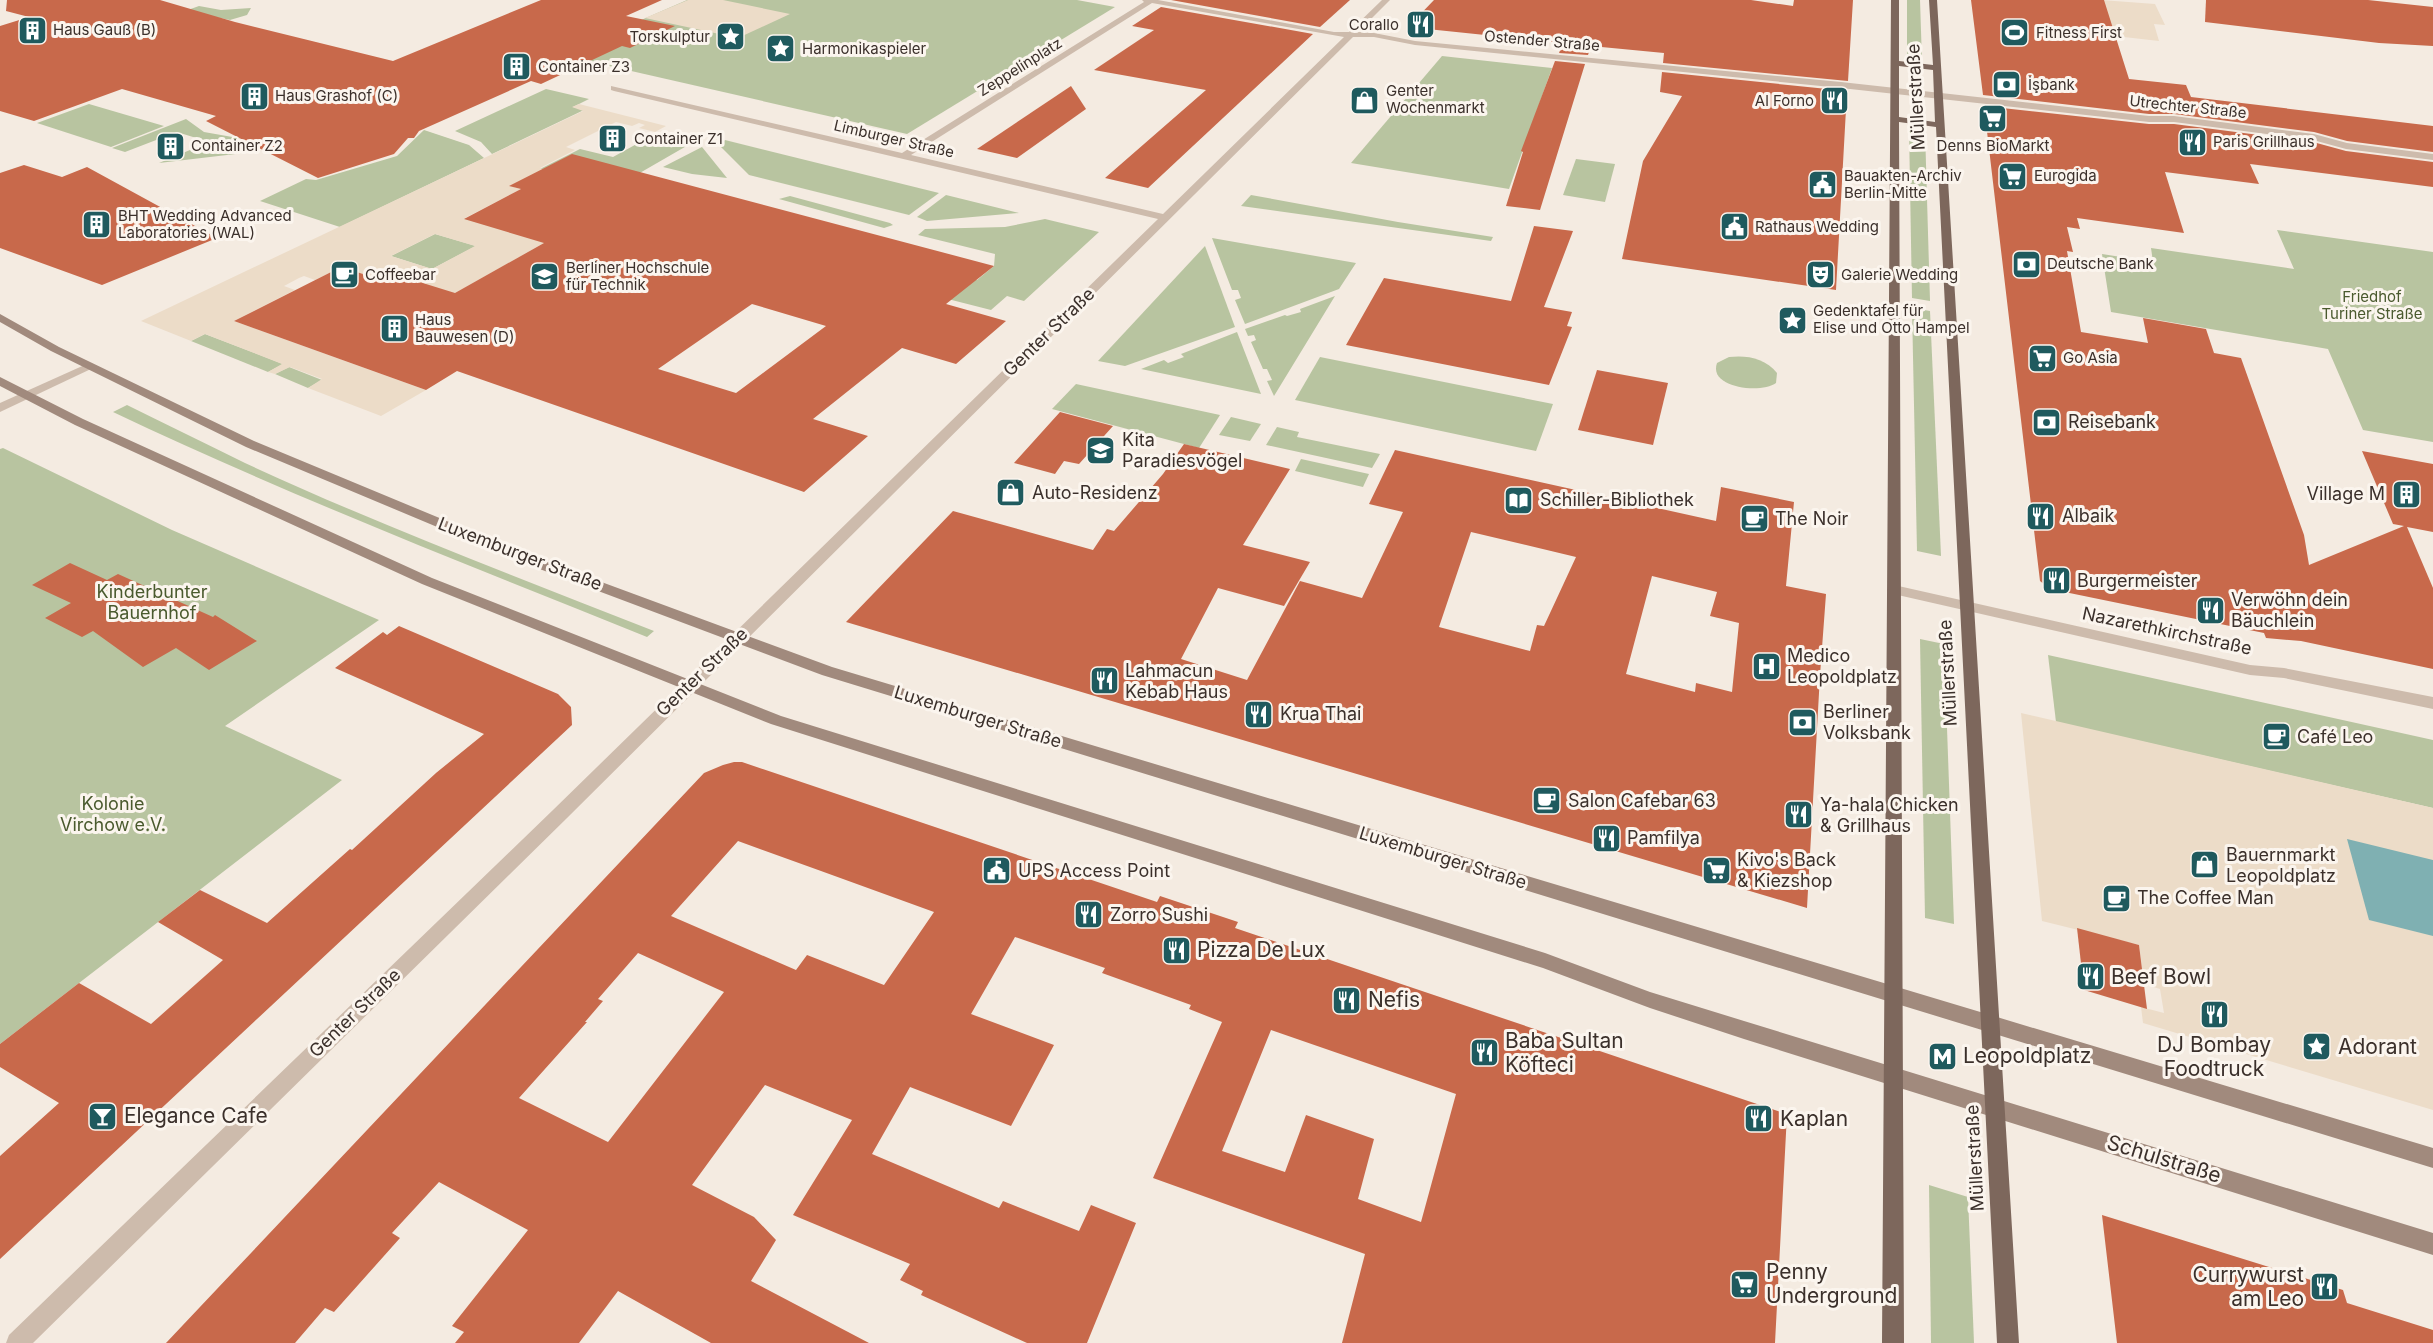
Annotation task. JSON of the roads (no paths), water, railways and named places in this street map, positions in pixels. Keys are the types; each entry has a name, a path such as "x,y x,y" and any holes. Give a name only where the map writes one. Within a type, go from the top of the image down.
{"main road":[{"name":"Müllerstraße","path":"1893,1343 1895,0"},
{"name":"Müllerstraße","path":"1934,0 2008,1343"},
{"path":"1894,63 1937,68"},
{"path":"1894,119 1940,125"},
{"name":"Luxemburger Straße","path":"0,317 89,366 250,444 514,554 827,671 1990,1025"},
{"path":"0,381 79,422 427,581 776,720 1545,961 1650,1000 1894,1076"},
{"path":"1990,1025 2433,1158"},
{"name":"Schulstraße","path":"1894,1076 2433,1244"}],"street":[{"name":"Ostender Straße","path":"1148,0 1334,34 1374,34 1426,44 1939,95"},
{"name":"Zeppelinplatz","path":"903,156 1148,0"},
{"name":"Genter Straße","path":"16,1343 1167,218 1386,0"},
{"name":"Limburger Straße","path":"615,88 1167,218"},
{"name":"Utrechter Straße","path":"1939,95 2303,135 2346,146 2433,157"},
{"path":"0,408 89,366"},
{"name":"Nazarethkirchstraße","path":"1894,590 2250,670 2284,673 2433,703"}],"water":[{"path":"2347,839 2433,860 2433,936 2369,920"}],"place":[{"name":"Corallo","path":"1420,25"},
{"name":"Haus Gauß (B)","path":"32,30"},
{"name":"Fitness First","path":"2015,33"},
{"name":"Torskulptur","path":"731,37"},
{"name":"Harmonikaspieler","path":"781,49"},
{"name":"Container Z3","path":"517,67"},
{"name":"İşbank","path":"2007,85"},
{"name":"Haus Grashof (C)","path":"254,96"},
{"name":"Genter Wochenmarkt","path":"1365,100"},
{"name":"Al Forno","path":"1835,101"},
{"name":"Denns BioMarkt","path":"1993,119"},
{"name":"Container Z1","path":"613,139"},
{"name":"Paris Grillhaus","path":"2192,142"},
{"name":"Container Z2","path":"170,146"},
{"name":"Eurogida","path":"2013,176"},
{"name":"Bauakten-Archiv Berlin-Mitte","path":"1823,185"},
{"name":"BHT Wedding Advanced Laboratories (WAL)","path":"97,225"},
{"name":"Rathaus Wedding","path":"1734,227"},
{"name":"Deutsche Bank","path":"2026,264"},
{"name":"Coffeebar","path":"344,275"},
{"name":"Galerie Wedding","path":"1820,275"},
{"name":"Berliner Hochschule für Technik","path":"545,277"},
{"name":"Gedenktafel für Elise und Otto Hampel","path":"1792,320"},
{"name":"Haus Bauwesen (D)","path":"394,329"},
{"name":"Go Asia","path":"2042,358"},
{"name":"Reisebank","path":"2047,422"},
{"name":"Kita Paradiesvögel","path":"1101,450"},
{"name":"Auto-Residenz","path":"1011,493"},
{"name":"Village M","path":"2406,494"},
{"name":"Schiller-Bibliothek","path":"1519,500"},
{"name":"Albaik","path":"2041,516"},
{"name":"The Noir","path":"1754,519"},
{"name":"Burgermeister","path":"2056,581"},
{"name":"Verwöhn dein Bäuchlein","path":"2210,610"},
{"name":"Medico Leopoldplatz","path":"1766,666"},
{"name":"Lahmacun Kebab Haus","path":"1104,681"},
{"name":"Krua Thai","path":"1259,714"},
{"name":"Berliner Volksbank","path":"1802,722"},
{"name":"Café Leo","path":"2276,737"},
{"name":"Salon Cafebar 63","path":"1547,801"},
{"name":"Ya-hala Chicken & Grillhaus","path":"1799,815"},
{"name":"Pamfilya","path":"1606,838"},
{"name":"Bauernmarkt Leopoldplatz","path":"2205,865"},
{"name":"Kivo's Back & Kiezshop","path":"1716,870"},
{"name":"UPS Access Point","path":"997,871"},
{"name":"The Coffee Man","path":"2116,898"},
{"name":"Zorro Sushi","path":"1089,915"},
{"name":"Pizza De Lux","path":"1176,950"},
{"name":"Beef Bowl","path":"2090,977"},
{"name":"Nefis","path":"1347,1000"},
{"name":"DJ Bombay Foodtruck","path":"2214,1014"},
{"name":"Adorant","path":"2317,1047"},
{"name":"Baba Sultan Köfteci","path":"1484,1053"},
{"name":"Leopoldplatz","path":"1942,1056"},
{"name":"Elegance Cafe","path":"103,1116"},
{"name":"Kaplan","path":"1759,1119"},
{"name":"Penny Underground","path":"1745,1284"},
{"name":"Currywurst am Leo","path":"2325,1287"}],"park label":[{"name":"Friedhof Turiner Straße","path":"2372,306"},
{"name":"Kinderbunter Bauernhof","path":"152,602"},
{"name":"Kolonie Virchow e.V.","path":"113,814"}]}
